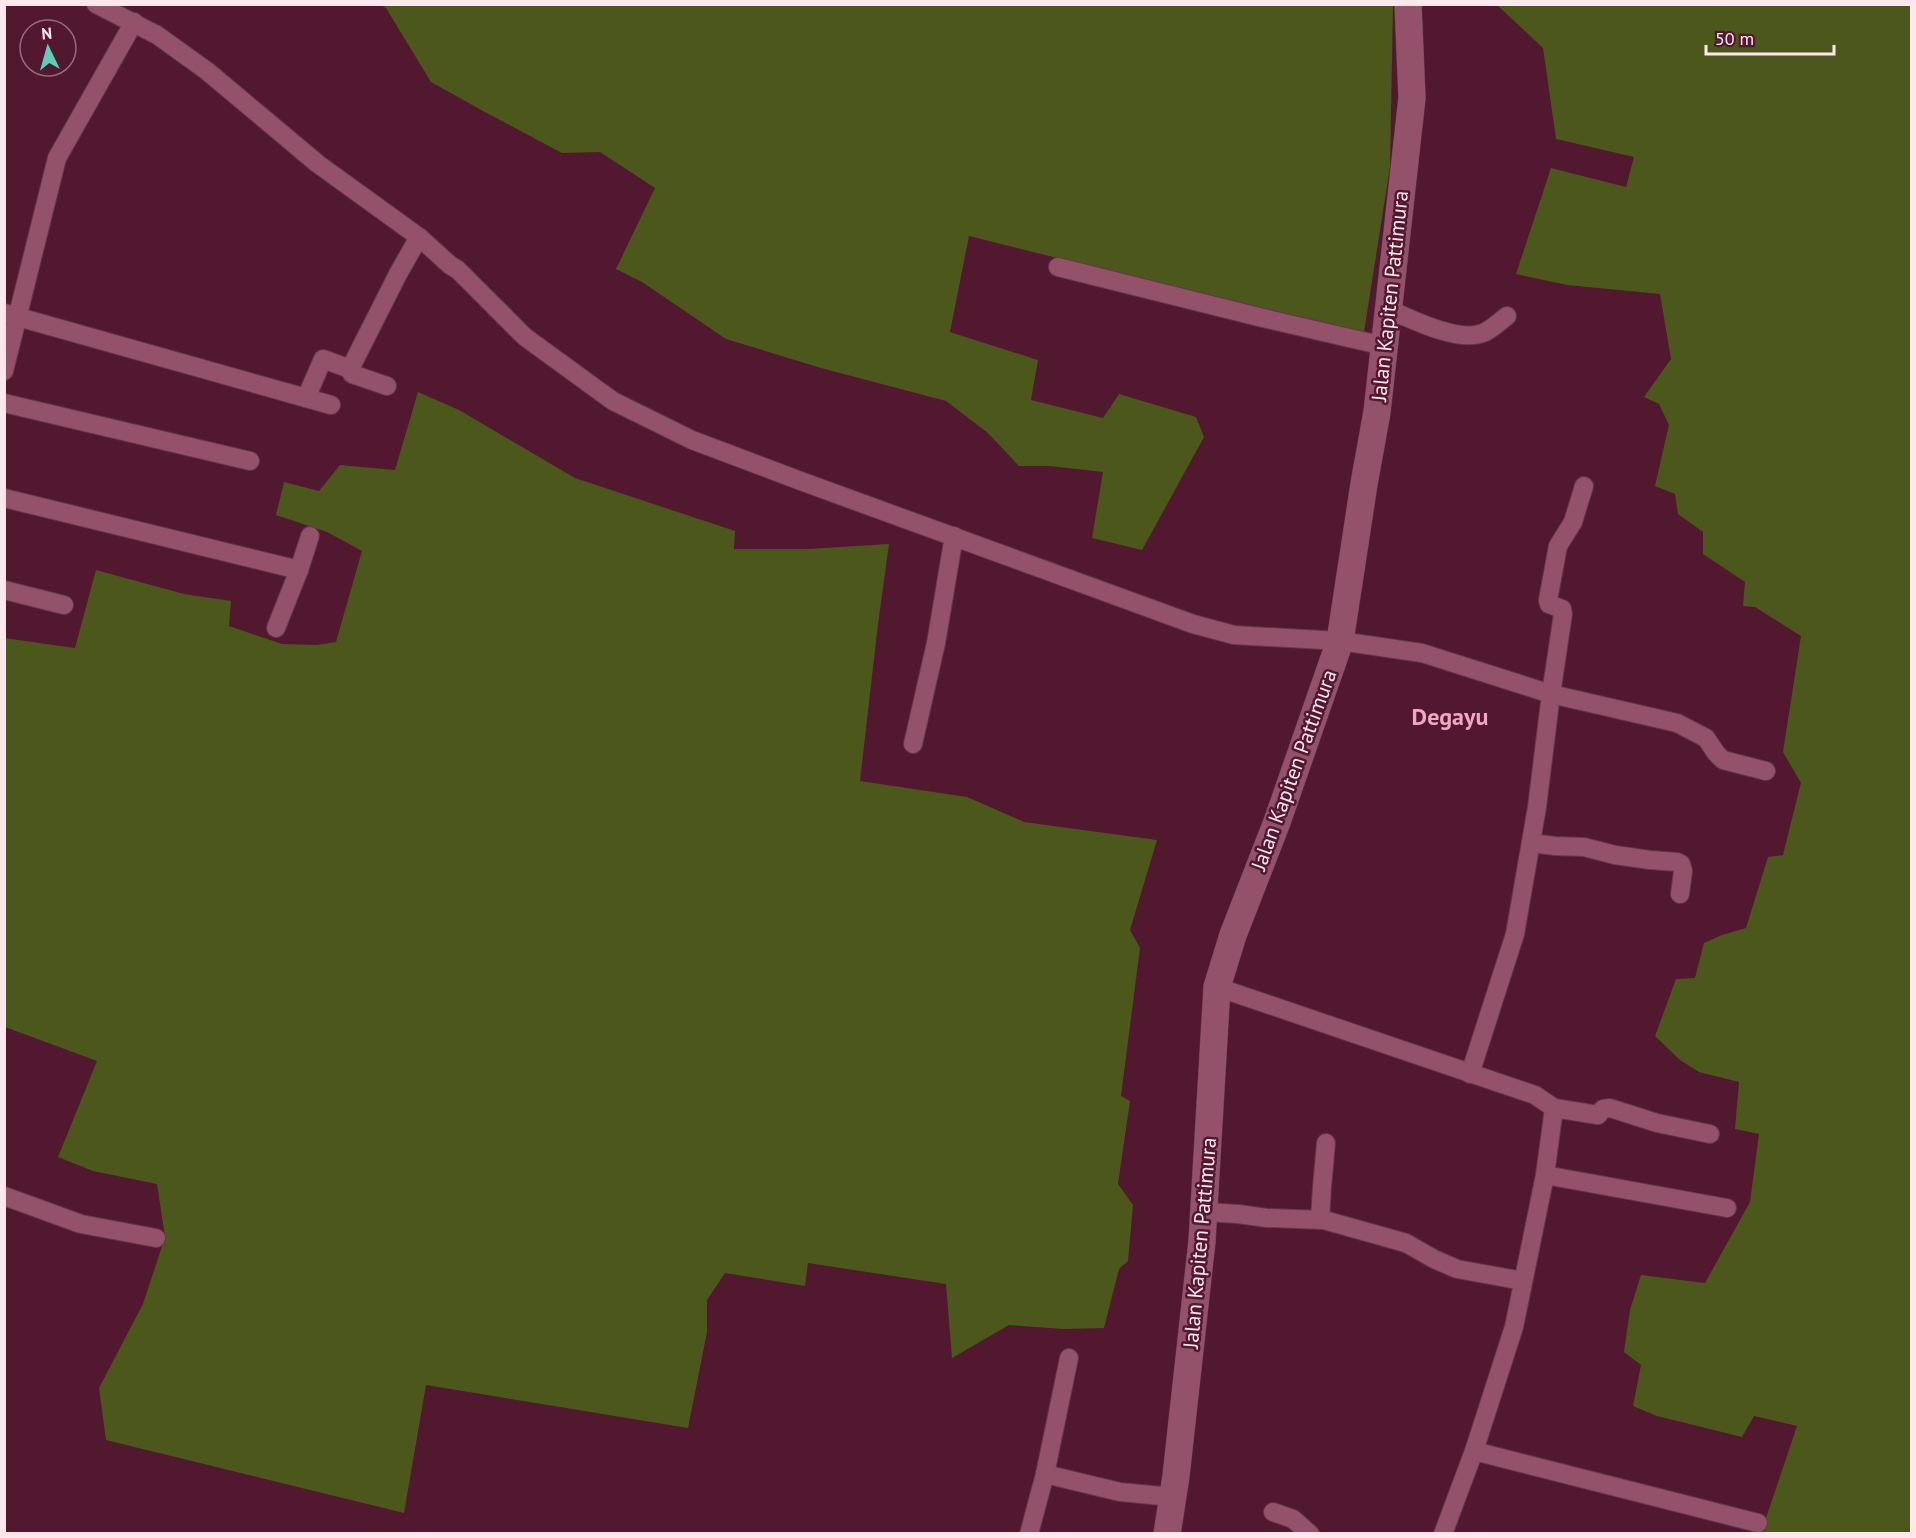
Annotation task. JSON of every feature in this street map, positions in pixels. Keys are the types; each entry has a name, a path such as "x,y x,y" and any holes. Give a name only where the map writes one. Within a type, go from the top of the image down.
{"street":[{"path":"96,4 157,34 207,71 318,164 419,237 525,337 614,401 692,440 1193,624 1234,635 1340,641 1422,653 1551,694 1677,723 1706,738 1723,760 1766,771"},
{"name":"Jalan Kapiten Pattimura","path":"1167,1533 1191,1351 1204,1212 1217,987 1233,935 1292,779 1340,641 1377,411 1412,98 1408,4"},
{"path":"4,372 11,314 57,158 134,22"},
{"path":"350,369 419,237"},
{"path":"1058,267 1384,346"},
{"path":"1388,309 1426,325 1475,335 1507,316"},
{"path":"11,314 331,405"},
{"path":"306,398 323,359 350,369 352,374 387,386"},
{"path":"4,403 250,461"},
{"path":"1470,1074 1515,934 1531,843 1563,614 1562,609 1549,604 1548,600 1558,546 1573,522 1584,486"},
{"path":"4,498 300,570"},
{"path":"276,628 300,570 310,536"},
{"path":"913,744 936,643 954,536"},
{"path":"4,590 64,605"},
{"path":"1531,843 1584,847 1638,859 1677,862 1681,864 1683,871 1680,894"},
{"path":"1217,987 1535,1095 1554,1108 1598,1115 1603,1109 1610,1108 1657,1123 1710,1134"},
{"path":"1443,1533 1474,1451 1514,1326 1545,1175 1554,1108"},
{"path":"1320,1220 1326,1143"},
{"path":"1545,1175 1727,1208"},
{"path":"4,1196 81,1224 156,1238"},
{"path":"1204,1212 1320,1220 1406,1243 1457,1269 1523,1281"},
{"path":"1029,1533 1046,1474 1069,1358"},
{"path":"1474,1451 1758,1523"},
{"path":"1046,1474 1120,1492 1173,1497"},
{"path":"1273,1512 1293,1519 1310,1533"}],"green space":[{"path":"381,5 1393,5 1390,167 1364,332 969,236 950,332 1038,360 1031,400 1103,418 1119,394 1196,417 1204,437 1142,550 1092,538 1103,472 1050,466 1019,466 988,433 946,401 821,368 726,339 642,282 616,269 655,188 600,152 562,153 431,82 386,8"},
{"path":"1497,5 1911,5 1911,1533 1761,1533 1797,1426 1754,1416 1742,1437 1657,1416 1633,1406 1641,1365 1624,1352 1630,1310 1641,1275 1705,1283 1750,1202 1759,1134 1735,1129 1739,1082 1699,1072 1680,1060 1655,1036 1676,979 1695,978 1704,943 1746,928 1768,857 1783,855 1801,783 1783,752 1801,636 1755,607 1743,606 1745,582 1703,554 1703,532 1678,514 1675,494 1655,486 1669,425 1659,404 1644,397 1671,359 1660,294 1567,285 1516,274 1551,168 1626,187 1634,157 1556,139 1543,48"},
{"path":"418,392 459,410 575,478 735,531 734,549 808,549 889,544 860,781 967,797 1024,822 1157,840 1130,930 1140,948 1121,1096 1130,1101 1118,1184 1133,1205 1128,1261 1119,1269 1104,1328 1063,1329 1009,1325 952,1358 946,1284 808,1263 805,1286 725,1273 707,1300 707,1332 688,1428 426,1385 404,1513 106,1440 99,1388 143,1304 165,1237 157,1184 93,1171 58,1157 97,1061 5,1027 4,638 75,648 96,570 184,594 231,601 229,626 282,644 316,645 336,642 362,551 327,532 276,515 284,482 319,491 340,465 395,470"}],"district":[{"name":"Degayu","path":"1450,717"}]}
